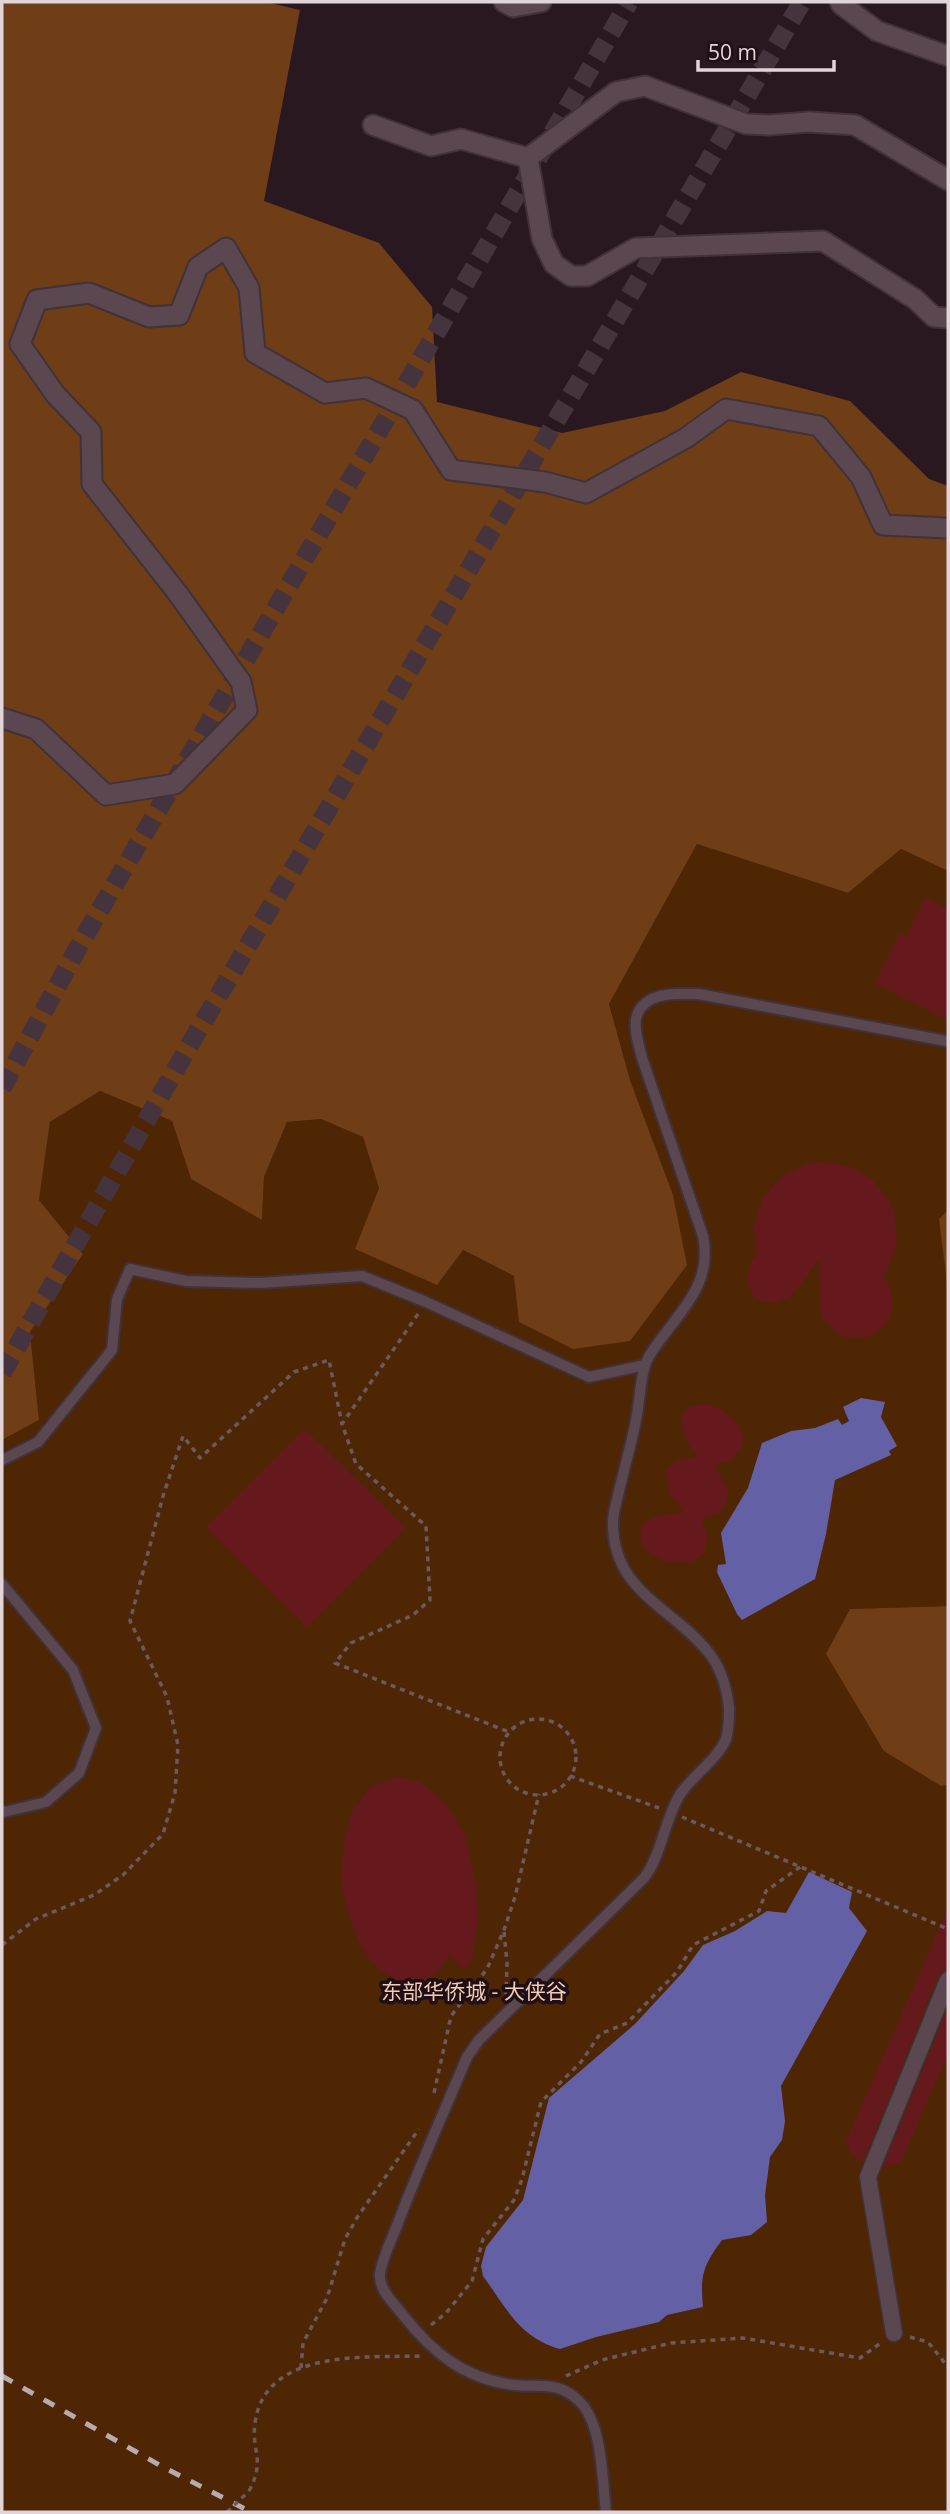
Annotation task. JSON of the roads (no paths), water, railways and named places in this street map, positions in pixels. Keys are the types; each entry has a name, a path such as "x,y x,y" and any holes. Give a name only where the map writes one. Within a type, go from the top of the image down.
{"street":[{"path":"504,2 513,7 541,2"},
{"path":"840,2 877,31 948,56"},
{"path":"528,158 616,92 645,86 746,124 809,122 855,125 948,180"},
{"path":"373,125 431,146 461,139 528,158"},
{"path":"528,158 542,239 554,264 571,276 587,276 636,248 823,241 915,299 934,317 948,318"},
{"path":"2,718 36,729 106,795 175,784 247,710 241,682 179,596 92,484 91,432 55,394 20,344 37,300 89,293 149,317 179,315 198,267 226,248 249,288 255,353 325,393 366,388 413,410 451,470 545,482 586,493 686,438 726,409 819,426 861,477 883,525 948,528"},
{"path":"894,2333 868,2178 948,1980"}],"lane":[{"path":"606,2512 597,2442 590,2416 579,2401 563,2389 546,2384 514,2385 465,2372 436,2353 419,2335 384,2291 380,2272 409,2193 467,2057 479,2040 644,1878 652,1868 670,1812 681,1793 696,1774 717,1755 726,1738 728,1698 720,1672 710,1654 646,1597 627,1576 618,1558 613,1537 612,1518 638,1413 645,1365 691,1298 706,1264 703,1236 642,1058 636,1018 640,1009 650,1001 666,994 699,994 946,1041"},
{"path":"2,1460 38,1442 112,1350 117,1299 130,1269 186,1282 260,1283 362,1276 426,1302 589,1377 645,1365"},
{"path":"2,1584 72,1670 96,1728 79,1773 46,1802 2,1811"}],"tunnel":[{"path":"2,1088 80,944 629,2"},
{"path":"2,1373 189,1046 802,2"}],"railway":[{"path":"2,2376 163,2467 251,2512"}],"park label":[{"name":"东部华侨城 - 大侠谷","path":"474,1992"}]}
